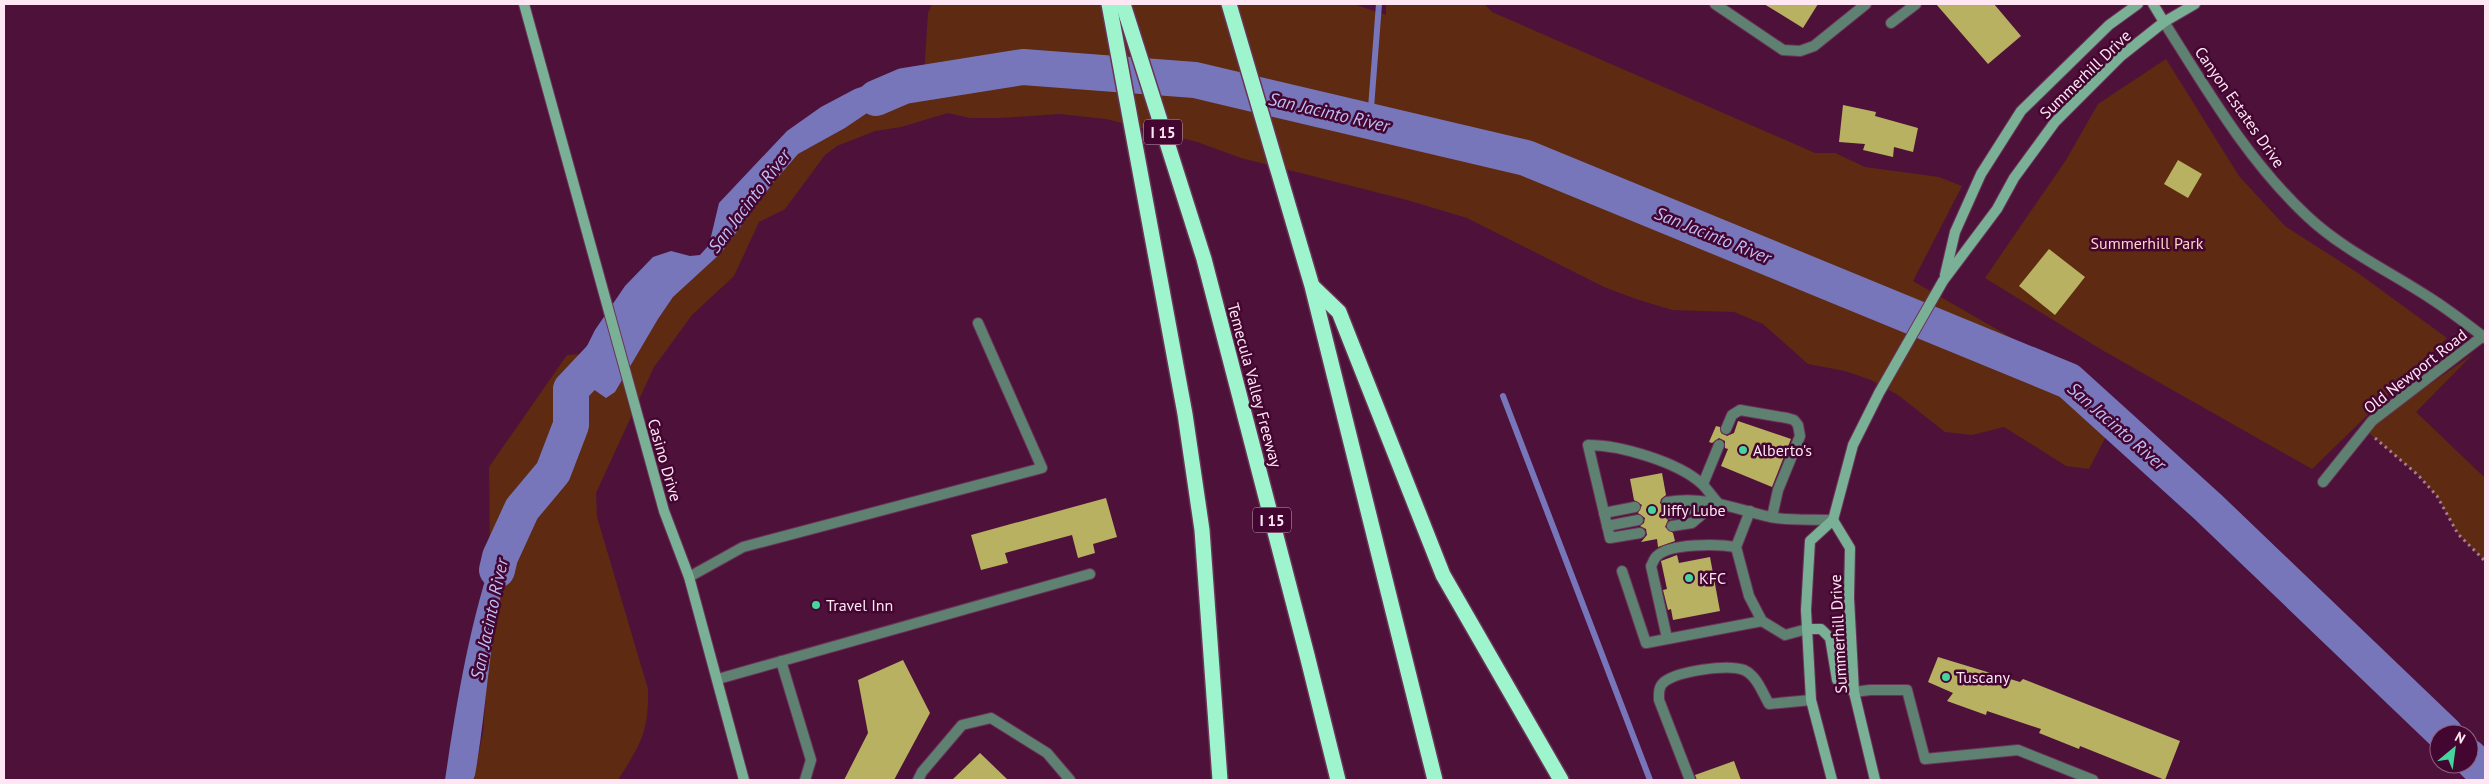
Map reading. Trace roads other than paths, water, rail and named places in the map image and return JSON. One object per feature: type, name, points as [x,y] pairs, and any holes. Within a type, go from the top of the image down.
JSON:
[{"type":"highway","points":[[1109,4],[1185,414],[1202,530],[1220,780]]},
{"type":"highway","name":"Temecula Valley Freeway","points":[[1123,4],[1204,259],[1338,780]]},
{"type":"highway","points":[[1228,4],[1312,286],[1435,780]]},
{"type":"highway","points":[[1312,286],[1339,312],[1443,575],[1561,780]]},
{"type":"main road","name":"Casino Drive","points":[[524,4],[562,147],[664,510],[689,577],[744,780]]},
{"type":"main road","name":"Summerhill Drive","points":[[1943,280],[1955,232],[1981,174],[2021,111],[2109,26],[2138,4]]},
{"type":"main road","name":"Canyon Estates Drive","points":[[2153,4],[2164,22]]},
{"type":"main road","name":"Summerhill Drive","points":[[1832,780],[1811,700],[1806,610],[1810,541],[1833,520],[1854,445],[1879,393],[1943,280],[1997,208],[2014,178],[2055,122],[2121,56],[2164,22],[2195,4]]},
{"type":"main road","name":"Summerhill Drive","points":[[1833,520],[1850,548],[1849,598],[1854,692],[1875,780]]},
{"type":"main road","points":[[1807,629],[1821,628],[1830,638],[1837,680],[1854,692]]},
{"type":"street","points":[[1715,4],[1783,50],[1800,51],[1814,46],[1866,4]]},
{"type":"street","points":[[1891,24],[1916,4]]},
{"type":"street","name":"Canyon Estates Drive","points":[[2164,22],[2216,104],[2255,160],[2308,217],[2362,258],[2431,298],[2484,337]]},
{"type":"street","points":[[689,577],[743,547],[1042,468],[978,323]]},
{"type":"street","name":"Old Newport Road","points":[[2323,482],[2372,421],[2484,337]]},
{"type":"street","points":[[1726,429],[1732,415],[1740,410],[1787,418],[1794,420],[1798,425],[1800,436],[1778,490],[1772,517]]},
{"type":"street","points":[[1640,533],[1610,538],[1588,445],[1609,445],[1635,452],[1684,472],[1702,484],[1717,502]]},
{"type":"street","points":[[1702,484],[1719,445]]},
{"type":"street","points":[[1667,502],[1685,498],[1717,502],[1772,517],[1833,520]]},
{"type":"street","points":[[1670,514],[1717,502]]},
{"type":"street","points":[[1672,526],[1692,523],[1717,502]]},
{"type":"street","points":[[1604,513],[1635,507]]},
{"type":"street","points":[[1750,511],[1736,547],[1749,596],[1762,620],[1785,635],[1807,629]]},
{"type":"street","points":[[1607,526],[1638,520]]},
{"type":"street","points":[[1667,638],[1651,566],[1656,556],[1665,551],[1714,544],[1736,547]]},
{"type":"street","points":[[1622,571],[1646,643],[1762,620]]},
{"type":"street","points":[[718,679],[1090,574]]},
{"type":"street","points":[[781,661],[811,760],[805,780]]},
{"type":"street","points":[[1690,780],[1659,700],[1659,690],[1664,682],[1706,669],[1733,668],[1744,670],[1754,677],[1769,704],[1811,700]]},
{"type":"street","points":[[1854,692],[1907,690],[1925,759],[2018,750],[2075,776],[2093,780]]},
{"type":"street","points":[[918,780],[962,726],[991,718],[1047,752],[1070,780]]},
{"type":"water","points":[[896,75],[923,76],[923,92],[906,94],[876,107],[845,128],[798,154],[773,183],[721,253],[673,297],[615,392],[606,398],[593,389],[587,376],[583,354],[595,330],[625,286],[653,257],[671,251],[690,256],[700,255],[709,245],[719,203],[787,131],[821,107],[855,89]]},
{"type":"water","points":[[504,525],[518,525],[523,528],[510,559],[497,613],[475,775],[473,780],[445,780],[467,651],[483,587]]},
{"type":"waterway","points":[[1370,121],[1379,4]]},
{"type":"waterway","name":"San Jacinto River","points":[[876,98],[904,86],[1023,67],[1195,80],[1526,158],[2069,381],[2208,507],[2435,724]]},
{"type":"waterway","name":"San Jacinto River","points":[[497,570],[500,557],[522,509],[553,472],[571,425],[571,389],[621,336]]},
{"type":"waterway","points":[[1503,396],[1650,780]]},
{"type":"waterway","name":"San Jacinto River","points":[[2479,767],[2485,773]]},
{"type":"place","name":"Alberto's","points":[[1743,450]]},
{"type":"place","name":"Jiffy Lube","points":[[1652,510]]},
{"type":"place","name":"KFC","points":[[1689,578]]},
{"type":"place","name":"Travel Inn","points":[[816,605]]},
{"type":"place","name":"Tuscany","points":[[1946,677]]},
{"type":"park label","name":"Summerhill Park","points":[[2147,243]]}]
